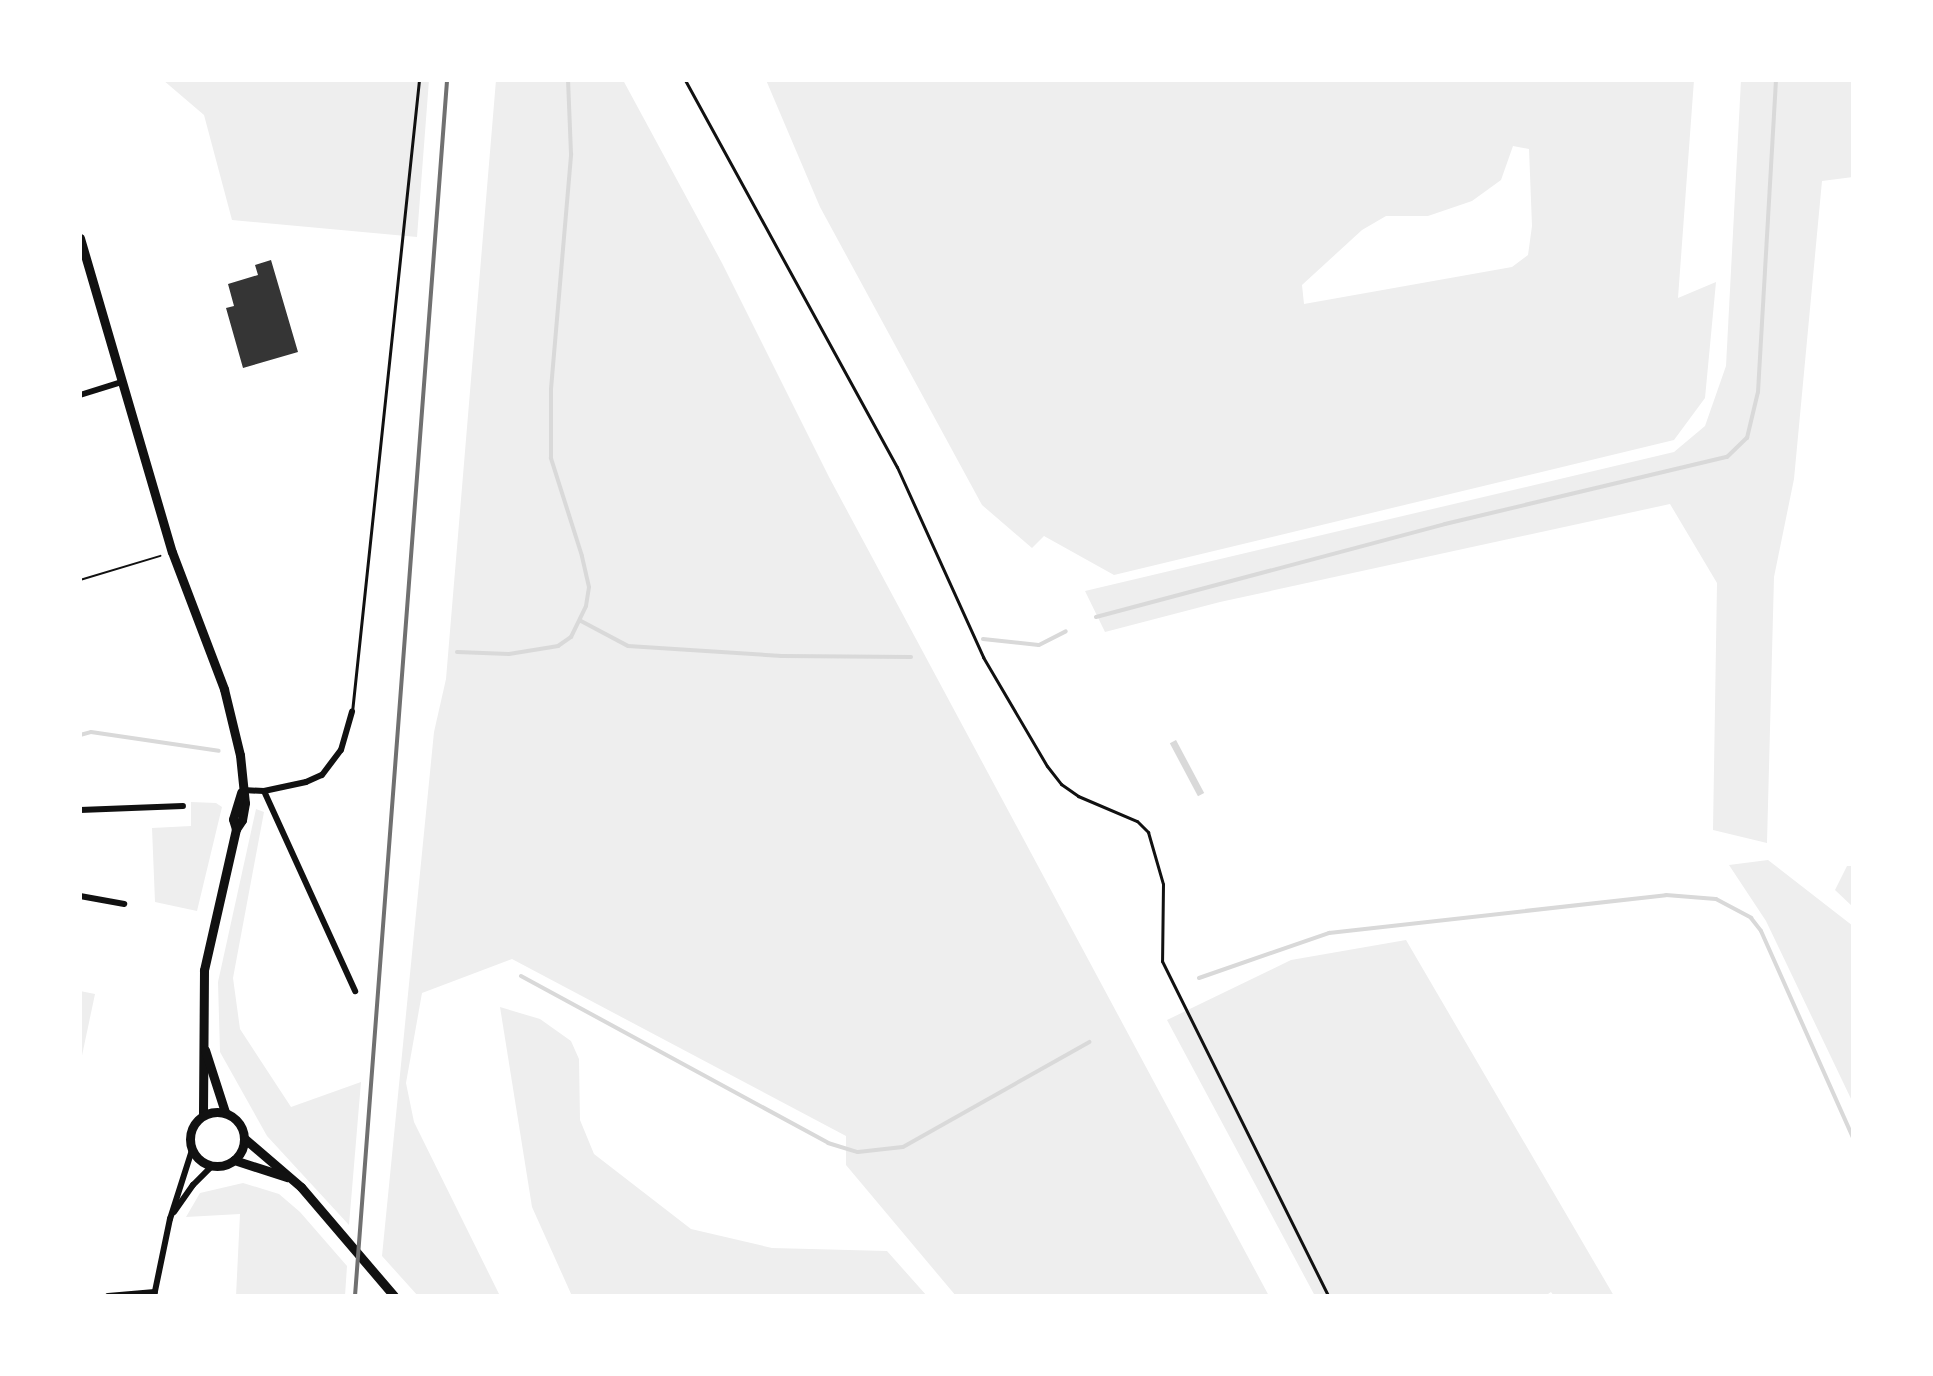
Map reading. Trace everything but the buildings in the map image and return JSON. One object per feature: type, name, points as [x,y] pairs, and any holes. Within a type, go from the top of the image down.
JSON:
[{"type":"main road","points":[[80,238],[172,552],[224,689],[240,755],[241,791],[233,819],[236,829],[204,970],[203,1115],[190,1133],[192,1150],[200,1160],[212,1166],[234,1160],[290,1178]]},
{"type":"main road","points":[[202,1039],[225,1112],[239,1122],[245,1139],[290,1178],[392,1293]]},
{"type":"main road","points":[[203,1115],[225,1112]]},
{"type":"main road","points":[[234,1160],[245,1139]]},
{"type":"street","points":[[80,395],[122,382]]},
{"type":"street","points":[[241,791],[264,791],[306,782],[322,775],[341,750],[352,712]]},
{"type":"street","points":[[264,791],[355,991]]},
{"type":"street","points":[[80,810],[183,806]]},
{"type":"street","points":[[80,896],[124,904]]},
{"type":"street","points":[[108,1296],[155,1294],[170,1219],[192,1150]]},
{"type":"street","points":[[170,1219],[193,1185],[212,1166]]},
{"type":"lane","points":[[352,712],[419,80]]},
{"type":"lane","points":[[685,80],[897,467],[983,657],[1047,766],[1061,784],[1078,796],[1137,821],[1148,832],[1163,884],[1162,961],[1328,1296]]},
{"type":"path","points":[[80,580],[172,552]]},
{"type":"shaded area","points":[[163,80],[429,80],[417,237],[232,220],[204,115]]},
{"type":"shaded area","points":[[496,80],[623,80],[722,263],[829,477],[1269,1296],[956,1296],[846,1165],[846,1136],[512,959],[422,993],[406,1083],[414,1122],[500,1296],[418,1296],[382,1256],[434,732],[446,679]]},
{"type":"shaded area","points":[[766,80],[1694,80],[1678,298],[1716,282],[1705,398],[1674,440],[1114,575],[1044,536],[1032,548],[982,505],[820,207]],"holes":[[[1513,146],[1529,149],[1532,226],[1528,255],[1512,267],[1304,304],[1302,285],[1362,230],[1386,216],[1428,216],[1472,201],[1501,180]]]},
{"type":"shaded area","points":[[1741,80],[1853,80],[1853,177],[1822,181],[1794,479],[1774,577],[1767,843],[1713,830],[1717,583],[1670,504],[1220,602],[1105,632],[1085,591],[1674,452],[1705,426],[1726,366]]},
{"type":"shaded area","points":[[1176,740],[1204,793],[1198,796],[1170,743]]},
{"type":"shaded area","points":[[191,802],[216,803],[222,807],[197,911],[155,902],[152,828],[191,826]]},
{"type":"shaded area","points":[[256,809],[264,812],[233,978],[240,1029],[291,1107],[361,1082],[349,1225],[267,1136],[220,1052],[218,982]]},
{"type":"shaded area","points":[[1768,860],[1853,926],[1853,1103],[1766,921],[1729,865]]},
{"type":"shaded area","points":[[1847,866],[1853,866],[1853,907],[1835,890]]},
{"type":"shaded area","points":[[1406,940],[1614,1296],[1554,1296],[1551,1292],[1545,1296],[1315,1296],[1167,1020],[1291,960]]},
{"type":"shaded area","points":[[80,991],[95,994],[80,1065]]},
{"type":"shaded area","points":[[500,1007],[540,1019],[571,1041],[579,1059],[580,1120],[594,1154],[691,1229],[772,1248],[887,1251],[927,1296],[572,1296],[532,1207]]},
{"type":"shaded area","points":[[243,1183],[279,1194],[300,1212],[347,1266],[345,1296],[236,1296],[240,1214],[186,1217],[200,1193]]},
{"type":"waterway","points":[[457,652],[509,654],[558,646],[571,637],[586,606],[589,587],[582,556],[551,458],[551,389],[571,154],[568,80]]},
{"type":"waterway","points":[[1096,617],[1445,524],[1727,457],[1747,438],[1758,392],[1776,80]]},
{"type":"waterway","points":[[581,621],[628,646],[782,656],[911,657]]},
{"type":"waterway","points":[[983,639],[1039,645],[1066,631]]},
{"type":"waterway","points":[[80,735],[91,732],[219,751]]},
{"type":"waterway","points":[[1199,978],[1329,933],[1666,895],[1716,899],[1751,918],[1761,931],[1853,1138]]},
{"type":"waterway","points":[[521,976],[828,1143],[858,1152],[903,1147],[1089,1042]]},
{"type":"railway","points":[[355,1296],[447,80]]}]
